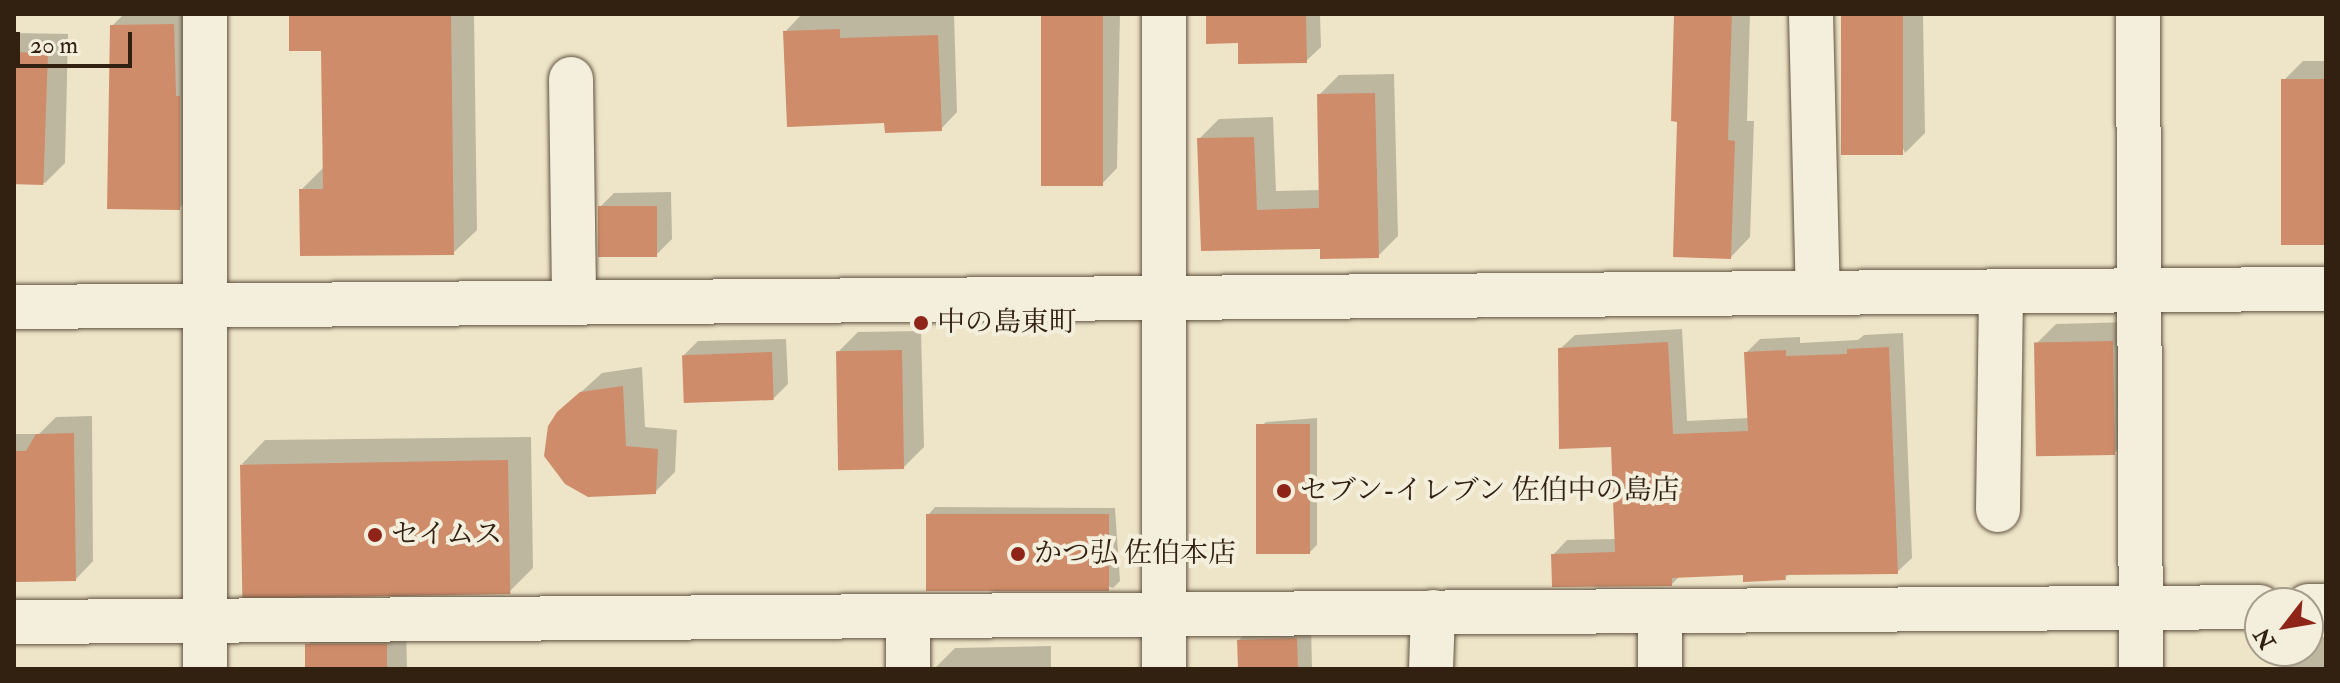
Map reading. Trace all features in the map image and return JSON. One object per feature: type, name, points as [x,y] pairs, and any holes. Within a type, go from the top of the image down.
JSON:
[{"type":"street","points":[[205,14],[205,669]]},
{"type":"street","points":[[1164,14],[1164,669]]},
{"type":"street","points":[[1811,14],[1818,293]]},
{"type":"street","points":[[2138,14],[2141,669]]},
{"type":"street","points":[[571,79],[574,303]]},
{"type":"street","points":[[14,307],[2326,289]]},
{"type":"street","points":[[1998,510],[2001,291]]},
{"type":"street","points":[[14,622],[2244,607]]},
{"type":"street","points":[[1660,611],[1660,669]]},
{"type":"street","points":[[1431,669],[1433,612]]},
{"type":"street","points":[[908,616],[908,669]]},
{"type":"building","points":[[289,14],[451,14],[454,255],[300,256],[299,189],[323,189],[321,51],[289,51]]},
{"type":"building","points":[[1041,14],[1103,14],[1103,186],[1041,186]]},
{"type":"building","points":[[1206,14],[1306,14],[1307,63],[1238,64],[1238,43],[1206,44]]},
{"type":"building","points":[[1674,14],[1732,14],[1728,140],[1735,141],[1731,259],[1673,257],[1677,122],[1671,121]]},
{"type":"building","points":[[1841,14],[1903,14],[1903,155],[1841,155]]},
{"type":"building","points":[[174,24],[176,96],[180,96],[180,210],[107,209],[110,25]]},
{"type":"building","points":[[840,29],[840,38],[938,35],[942,131],[885,133],[884,123],[787,127],[783,31]]},
{"type":"building","points":[[14,52],[48,53],[43,185],[14,184]]},
{"type":"building","points":[[2281,79],[2326,79],[2326,245],[2281,245]]},
{"type":"building","points":[[1375,93],[1379,258],[1320,259],[1320,249],[1201,251],[1197,138],[1254,137],[1257,210],[1319,208],[1317,94]]},
{"type":"building","points":[[598,206],[657,206],[657,257],[598,257]]},
{"type":"building","points":[[2113,341],[2115,455],[2036,456],[2034,342]]},
{"type":"building","points":[[1668,342],[1673,434],[1748,431],[1744,352],[1786,350],[1786,356],[1847,354],[1847,349],[1889,347],[1898,574],[1785,575],[1786,580],[1743,582],[1743,575],[1672,578],[1672,586],[1552,587],[1551,554],[1615,552],[1611,447],[1559,449],[1558,348]]},
{"type":"building","points":[[902,350],[904,469],[838,470],[836,351]]},
{"type":"building","points":[[772,352],[774,400],[684,403],[682,355]]},
{"type":"building","points":[[623,386],[626,446],[658,449],[656,494],[588,497],[565,484],[544,456],[548,426],[557,412],[580,392]]},
{"type":"building","name":"セブン-イレブン 佐伯中の島店","points":[[1256,424],[1310,424],[1310,554],[1256,554]]},
{"type":"building","points":[[74,433],[76,581],[14,582],[14,451],[26,451],[36,434]]},
{"type":"building","name":"セイムス","points":[[508,460],[510,594],[242,599],[240,465]]},
{"type":"building","name":"かつ弘 佐伯本店","points":[[926,514],[1109,514],[1109,591],[926,591]]},
{"type":"building","points":[[1297,638],[1298,669],[1238,669],[1237,640]]},
{"type":"building","points":[[305,644],[387,644],[387,669],[305,669]]},
{"type":"place","name":"中の島東町","points":[[921,323]]},
{"type":"place","name":"セブン-イレブン 佐伯中の島店","points":[[1284,491]]},
{"type":"place","name":"セイムス","points":[[375,535]]},
{"type":"place","name":"かつ弘 佐伯本店","points":[[1018,554]]}]
